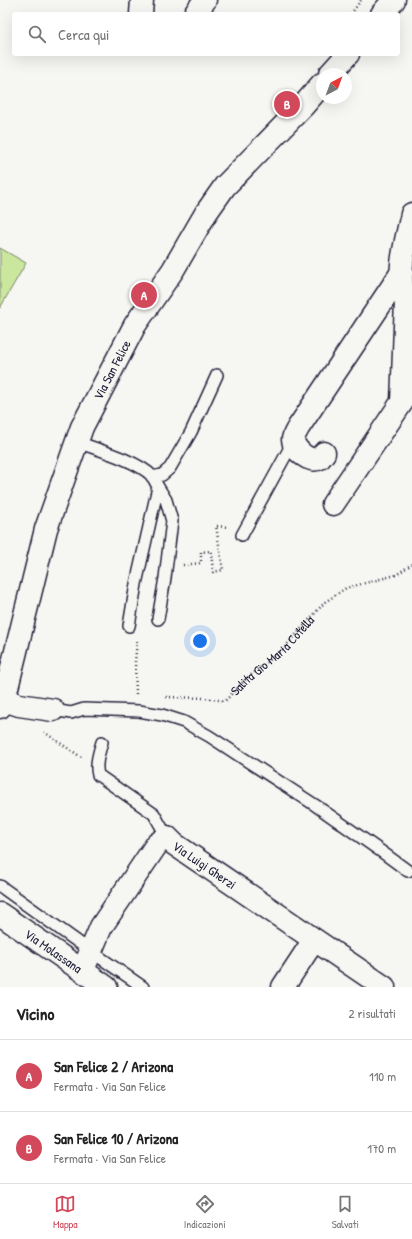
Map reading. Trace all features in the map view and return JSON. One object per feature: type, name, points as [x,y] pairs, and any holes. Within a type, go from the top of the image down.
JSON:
[{"type":"street","points":[[141,12],[142,0]]},
{"type":"street","points":[[196,12],[205,0]]},
{"type":"street","points":[[384,12],[394,0]]},
{"type":"street","points":[[335,68],[346,56]]},
{"type":"street","name":"Via San Felice","points":[[2,703],[46,529],[82,427],[135,325],[173,270],[206,213],[225,186],[316,91]]},
{"type":"street","points":[[333,504],[402,402],[409,307],[402,289],[402,272],[403,255],[412,214]]},
{"type":"street","points":[[324,453],[320,458],[310,459],[296,448],[293,442],[294,436],[402,272]]},
{"type":"street","points":[[2,703],[19,704],[53,710]]},
{"type":"street","name":"Via Luigi Gherzi","points":[[87,961],[102,927],[117,903],[157,844],[167,837],[174,844],[384,987]]},
{"type":"street","name":"Via Molassana","points":[[0,914],[87,961],[106,987]]},
{"type":"street","points":[[292,984],[314,940]]},
{"type":"lane","points":[[152,477],[162,475],[170,468],[191,432],[217,376]]},
{"type":"lane","points":[[77,442],[124,459],[144,470],[152,477],[166,500],[172,521],[158,619]]},
{"type":"lane","points":[[244,531],[293,442]]},
{"type":"lane","points":[[129,626],[136,584],[158,487]]},
{"type":"lane","points":[[53,710],[72,713],[84,708],[138,711],[162,715],[184,722],[209,736],[315,805],[408,871]]},
{"type":"lane","points":[[102,742],[97,759],[96,768],[98,775],[154,814],[167,837]]},
{"type":"lane","points":[[0,886],[87,961],[143,987]]},
{"type":"path","points":[[352,12],[361,0]]},
{"type":"path","points":[[181,558],[181,566],[201,563],[201,552],[211,551],[213,572],[223,570],[216,526],[244,531]]},
{"type":"path","name":"Salita Gio Maria Cotella","points":[[160,697],[225,700],[245,680],[283,649],[325,602],[346,588],[396,574],[412,564]]},
{"type":"path","points":[[130,694],[136,694],[135,662],[138,636]]},
{"type":"path","points":[[41,730],[96,768]]},
{"type":"green space","points":[[0,248],[26,263],[0,308]]},
{"type":"place","name":"San Felice 10 / Arizona","points":[[287,104]]},
{"type":"place","name":"San Felice 2 / Arizona","points":[[144,295]]}]
